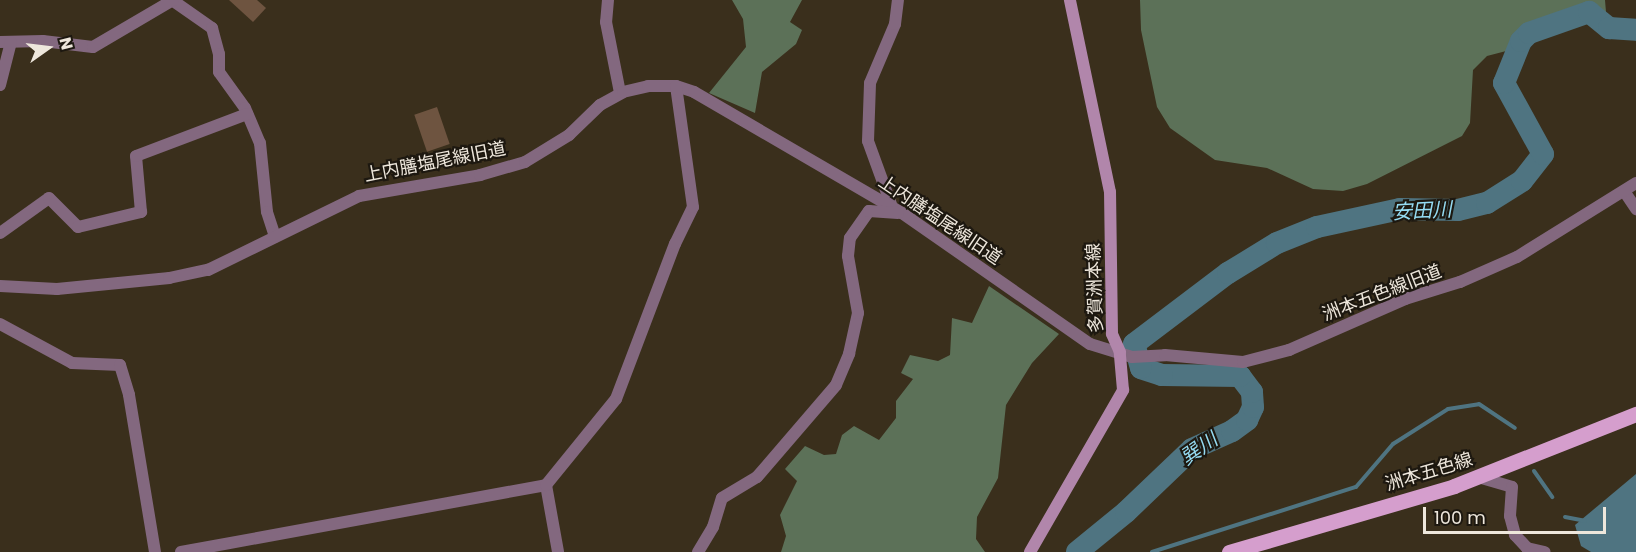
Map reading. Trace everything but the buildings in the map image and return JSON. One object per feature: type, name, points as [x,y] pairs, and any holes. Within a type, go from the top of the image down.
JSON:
[{"type":"main road","name":"多賀洲本線","points":[[1030,552],[1123,390],[1126,355],[1112,334],[1110,192],[1070,0]]},
{"type":"main road","name":"洲本五色線","points":[[1229,552],[1478,477],[1636,414]]},
{"type":"street","points":[[0,85],[6,42],[93,47],[173,0],[212,28],[219,54],[219,72],[247,114],[260,143],[267,212],[274,237]]},
{"type":"street","points":[[608,0],[606,22],[620,93]]},
{"type":"street","points":[[698,552],[713,527],[722,498],[757,477],[836,385],[849,354],[858,313],[848,256],[850,238],[869,212],[897,210],[868,141],[868,130],[870,83],[895,24],[898,0]]},
{"type":"street","name":"上内膳塩尾線旧道","points":[[0,286],[57,289],[170,278],[208,270],[359,196],[480,175],[525,162],[562,141],[600,105],[620,93],[648,86],[676,86],[694,92],[897,210],[1090,344],[1126,355]]},
{"type":"street","points":[[181,552],[546,485],[616,399],[675,243],[693,207],[676,86]]},
{"type":"street","points":[[0,233],[49,198],[78,227],[141,212],[136,156],[247,114]]},
{"type":"street","name":"洲本五色線旧道","points":[[1126,355],[1243,362],[1289,350],[1405,299],[1460,282],[1517,257],[1636,183]]},
{"type":"street","points":[[1624,191],[1636,209]]},
{"type":"street","points":[[0,324],[72,363],[120,365],[131,406],[155,552]]},
{"type":"street","points":[[1636,401],[1636,414]]},
{"type":"street","points":[[1478,477],[1512,487],[1510,516],[1515,535],[1527,548],[1545,552]]},
{"type":"street","points":[[546,485],[558,552]]},
{"type":"green space","points":[[732,0],[802,0],[790,22],[802,30],[796,44],[762,72],[755,113],[709,93],[746,47],[743,19]]},
{"type":"green space","points":[[1140,0],[1605,0],[1606,12],[1603,15],[1589,8],[1541,24],[1518,37],[1510,50],[1487,56],[1473,70],[1470,123],[1462,136],[1367,184],[1343,191],[1313,189],[1267,168],[1215,160],[1170,128],[1157,107],[1141,30]]},
{"type":"green space","points":[[989,286],[1059,334],[1032,363],[1006,405],[998,478],[977,517],[976,539],[985,552],[781,552],[786,536],[780,515],[797,481],[785,469],[805,446],[824,455],[836,454],[842,435],[854,426],[879,440],[896,418],[896,401],[913,379],[901,373],[910,355],[938,361],[950,355],[952,318],[972,323]]},
{"type":"water","points":[[1636,474],[1636,552],[1591,552],[1581,546],[1575,525]]},
{"type":"waterway","name":"安田川","points":[[1077,552],[1126,512],[1192,449],[1232,431],[1247,420],[1253,407],[1252,392],[1240,376],[1162,375],[1141,368],[1134,344],[1228,273],[1277,243],[1317,227],[1400,209],[1458,210],[1487,203],[1522,181],[1543,154],[1504,83],[1521,41],[1529,33],[1589,12],[1609,28],[1636,30]]},
{"type":"waterway","points":[[1152,552],[1356,487],[1393,444],[1448,409],[1479,404],[1515,428]]},
{"type":"waterway","points":[[1534,471],[1552,497]]},
{"type":"waterway","points":[[1565,517],[1585,521]]},
{"type":"water label","name":"巽川","points":[[1199,449]]}]
